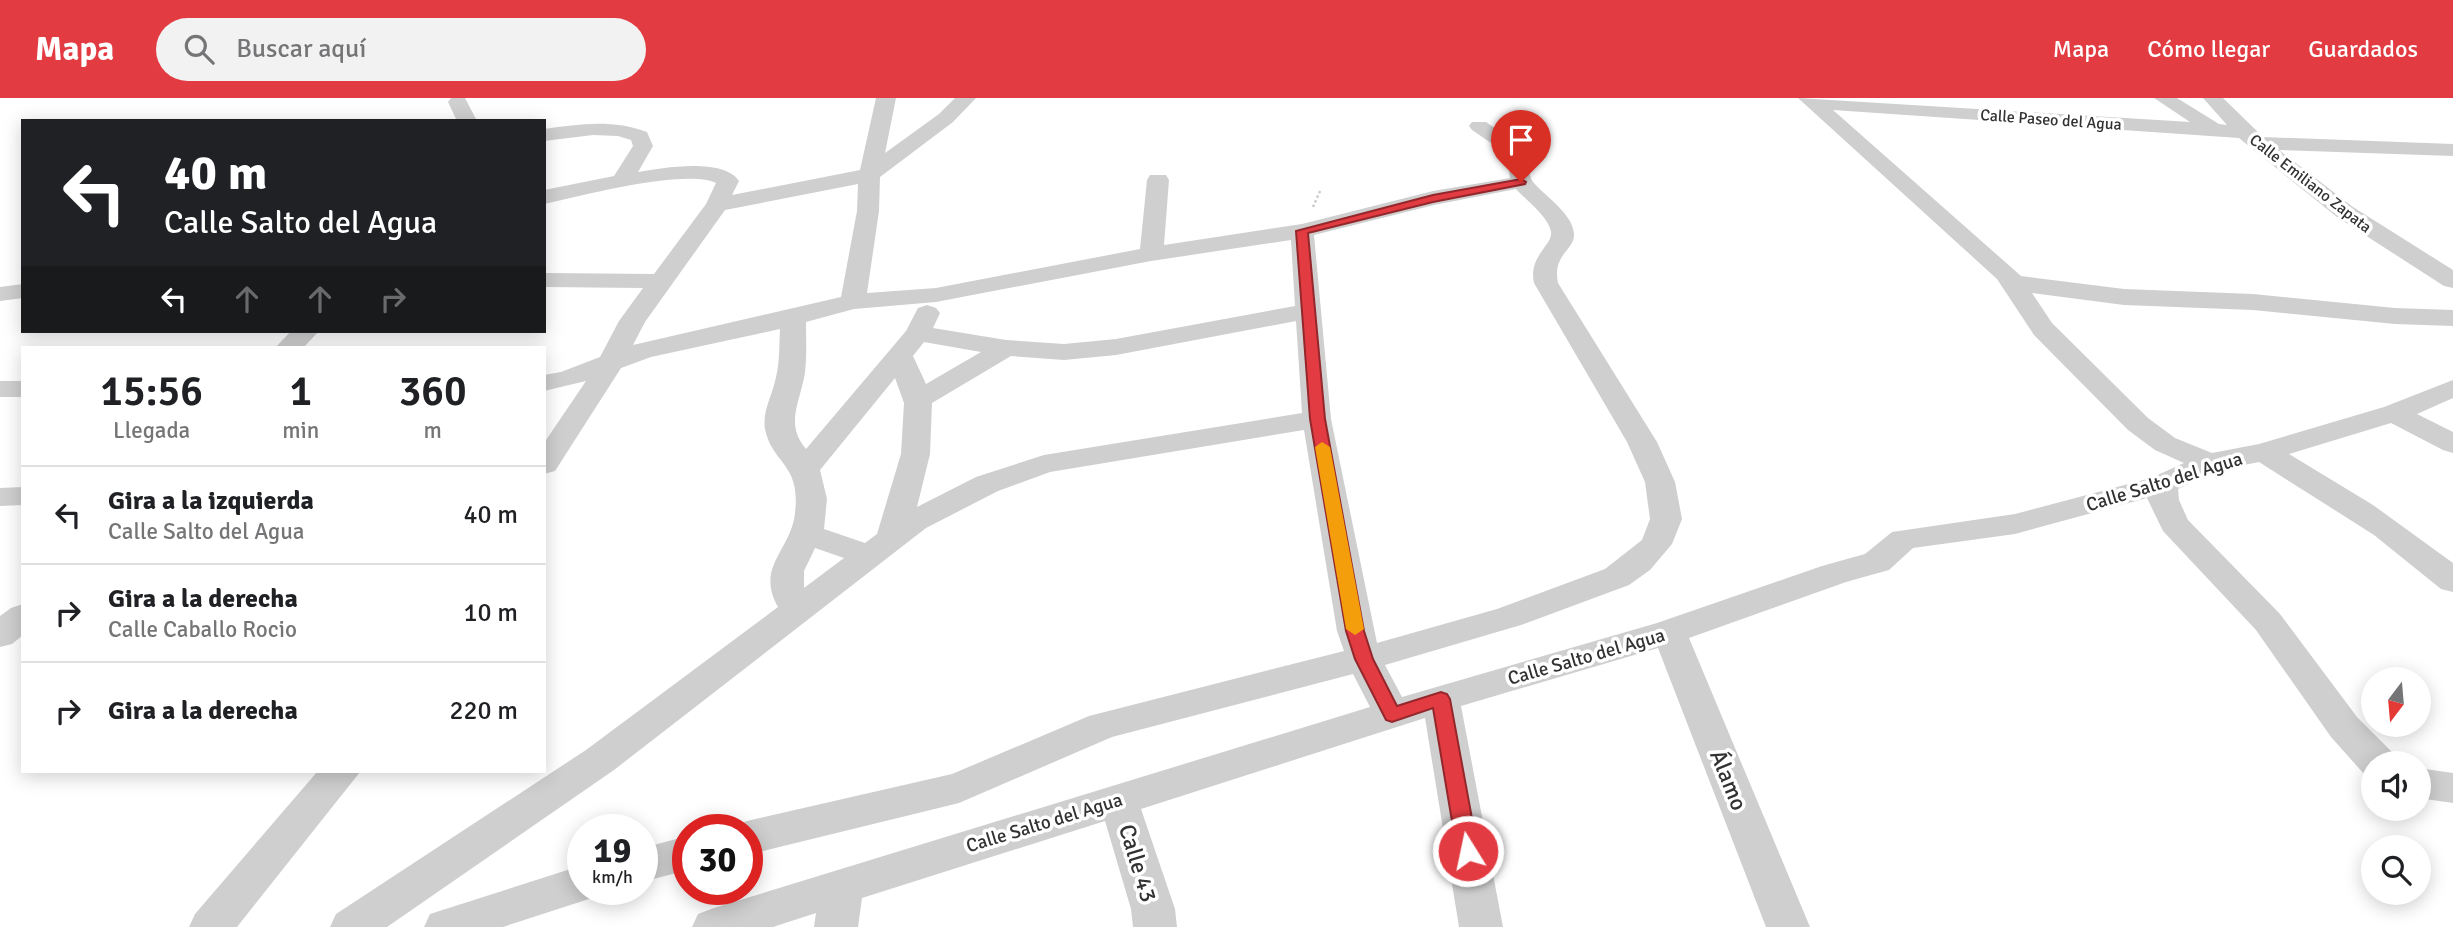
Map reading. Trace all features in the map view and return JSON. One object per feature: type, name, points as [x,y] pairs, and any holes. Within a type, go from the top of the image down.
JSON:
[{"type":"street","points":[[853,302],[868,211],[869,175],[886,98]]},
{"type":"street","points":[[717,205],[869,175],[946,118],[966,98]]},
{"type":"street","points":[[2164,98],[2217,130]]},
{"type":"street","name":"Calle Emiliano Zapata","points":[[2213,98],[2252,137],[2364,226],[2453,281]]},
{"type":"street","points":[[1812,101],[2015,283],[2032,317],[2138,424],[2165,444],[2209,464]]},
{"type":"street","name":"Calle Paseo del Agua","points":[[1812,101],[2217,130],[2252,137],[2453,150]]},
{"type":"street","points":[[457,102],[466,119]]},
{"type":"street","points":[[763,834],[959,788],[1102,726],[1364,659],[1508,617],[1617,577],[1639,562],[1656,544],[1666,519],[1660,482],[1642,442],[1546,283],[1543,268],[1546,259],[1562,239],[1563,232],[1555,217],[1521,182],[1517,152],[1479,125]]},
{"type":"street","points":[[546,135],[606,130],[633,132],[640,136],[642,146],[623,179]]},
{"type":"street","points":[[546,197],[623,179],[702,174],[724,176],[728,181],[717,205],[632,321],[610,363],[546,462]]},
{"type":"street","points":[[1151,254],[1158,180]]},
{"type":"street","points":[[546,383],[586,375],[644,351],[853,302],[936,295],[1151,254],[1302,231],[1420,201],[1521,182]]},
{"type":"street","points":[[1302,231],[1317,419],[1355,631],[1364,659],[1392,715]]},
{"type":"street","points":[[546,280],[660,281]]},
{"type":"street","points":[[2015,283],[2124,297],[2242,302],[2395,316],[2453,318]]},
{"type":"street","points":[[0,293],[21,291]]},
{"type":"street","points":[[805,469],[918,333],[936,295]]},
{"type":"street","points":[[918,333],[1037,352],[1091,350],[1310,311]]},
{"type":"street","points":[[793,318],[790,377],[779,414],[779,424],[787,446],[805,469],[812,510],[807,534],[785,575],[788,597],[797,610]]},
{"type":"street","points":[[290,346],[304,333]]},
{"type":"street","points":[[918,400],[1006,348]]},
{"type":"street","points":[[881,547],[912,468],[919,429],[918,400],[900,356]]},
{"type":"street","name":"Calle Salto del Agua","points":[[714,927],[839,906],[1118,799],[1669,632],[1834,574],[1877,562],[1903,539],[2015,524],[2162,485],[2209,464],[2264,452],[2394,413],[2453,388]]},
{"type":"street","points":[[0,389],[21,389]]},
{"type":"street","points":[[2394,413],[2453,444]]},
{"type":"street","points":[[352,927],[600,760],[881,547],[948,502],[1015,472],[1044,464],[1317,419]]},
{"type":"street","points":[[2264,452],[2363,511],[2422,554],[2453,581]]},
{"type":"street","points":[[2162,485],[2162,500],[2174,524],[2268,622],[2344,727],[2367,751]]},
{"type":"street","points":[[0,497],[21,496]]},
{"type":"street","points":[[807,534],[881,547]]},
{"type":"street","points":[[0,635],[21,618]]},
{"type":"street","name":"Álamo","points":[[1669,632],[1788,927]]},
{"type":"street","points":[[0,635],[21,634]]},
{"type":"street","points":[[1441,699],[1481,927]]},
{"type":"street","points":[[211,927],[339,773]]},
{"type":"street","points":[[2431,785],[2453,788]]},
{"type":"street","name":"Calle 43","points":[[1118,799],[1153,909],[1155,927]]},
{"type":"street","points":[[446,927],[567,888]]},
{"type":"slow traffic","points":[[1322,447],[1355,629]]},
{"type":"route","points":[[1468,851],[1441,699],[1392,715],[1364,659],[1355,631],[1317,419],[1302,231],[1433,198],[1521,182]]}]
